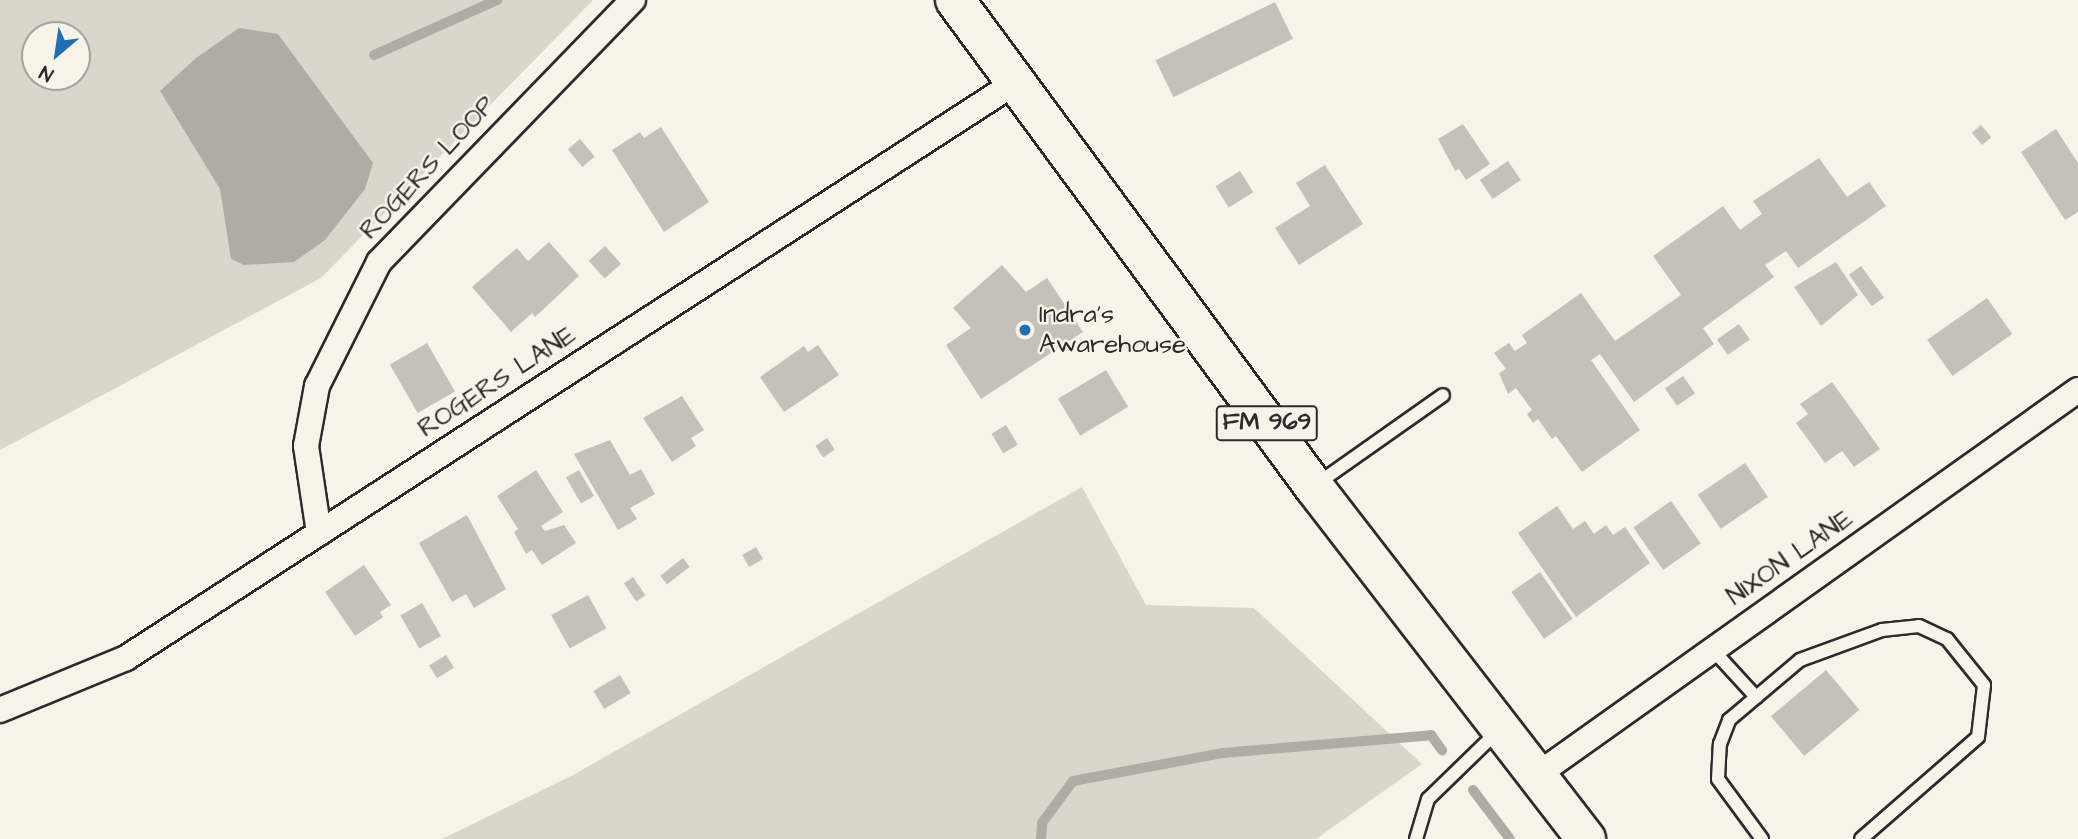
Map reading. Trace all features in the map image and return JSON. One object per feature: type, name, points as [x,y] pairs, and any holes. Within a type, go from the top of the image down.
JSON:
[{"type":"main road","name":"FM 969","points":[[955,0],[1314,487],[1586,839]]},
{"type":"street","name":"ROGERS LOOP","points":[[319,533],[306,446],[317,386],[379,262],[633,0]]},
{"type":"street","name":"ROGERS LANE","points":[[0,710],[126,658],[1016,82]]},
{"type":"street","name":"NIXON LANE","points":[[1537,775],[2078,390]]},
{"type":"lane","points":[[1314,487],[1443,395]]},
{"type":"lane","points":[[1762,839],[1718,779],[1720,744],[1729,720],[1800,660],[1882,630],[1919,626],[1947,639],[1984,685],[1978,737],[1861,839]]},
{"type":"lane","points":[[1713,650],[1756,697]]},
{"type":"lane","points":[[1416,839],[1428,799],[1500,729]]},
{"type":"shaded area","points":[[0,0],[593,0],[321,278],[0,450]]},
{"type":"shaded area","points":[[239,28],[278,34],[373,163],[365,189],[325,240],[294,262],[244,265],[231,259],[220,189],[160,91],[196,58]]},
{"type":"shaded area","points":[[1082,487],[1146,605],[1254,608],[1422,764],[1316,839],[442,839],[573,775]]},
{"type":"building","points":[[1275,2],[1293,39],[1173,97],[1155,60]]},
{"type":"building","points":[[1463,124],[1490,164],[1466,180],[1459,169],[1455,171],[1438,139]]},
{"type":"building","points":[[1981,125],[1991,137],[1982,145],[1972,133]]},
{"type":"building","points":[[661,127],[709,202],[664,232],[612,150],[640,132],[644,138]]},
{"type":"building","points":[[2056,129],[2078,163],[2078,212],[2065,220],[2021,152]]},
{"type":"building","points":[[580,139],[595,157],[583,167],[568,149]]},
{"type":"building","points":[[1819,158],[1847,197],[1869,182],[1886,206],[1798,268],[1786,251],[1765,265],[1774,277],[1703,328],[1714,344],[1634,402],[1600,354],[1591,360],[1640,430],[1582,472],[1556,436],[1552,439],[1538,419],[1533,423],[1527,414],[1532,410],[1516,388],[1508,394],[1499,373],[1506,369],[1494,353],[1509,343],[1515,351],[1527,343],[1522,335],[1581,293],[1615,341],[1681,295],[1653,256],[1723,206],[1740,230],[1762,214],[1753,201]]},
{"type":"building","points":[[1508,161],[1521,180],[1493,199],[1480,180]]},
{"type":"building","points":[[1325,165],[1363,224],[1299,265],[1275,228],[1310,206],[1296,183]]},
{"type":"building","points":[[1240,171],[1253,192],[1229,208],[1215,186]]},
{"type":"building","points":[[549,242],[579,276],[535,317],[532,313],[511,332],[472,287],[517,248],[528,261]]},
{"type":"building","points":[[605,246],[621,264],[605,279],[589,261]]},
{"type":"building","points":[[1836,262],[1858,295],[1821,326],[1794,287]]},
{"type":"building","name":"Indra's Awarehouse","points":[[1002,265],[1026,292],[1047,278],[1083,332],[981,399],[946,345],[971,328],[953,308]]},
{"type":"building","points":[[1861,266],[1884,298],[1872,306],[1849,275]]},
{"type":"building","points":[[1987,298],[2012,334],[1952,376],[1927,340]]},
{"type":"building","points":[[1739,324],[1750,340],[1728,355],[1717,339]]},
{"type":"building","points":[[427,343],[455,391],[418,413],[390,364]]},
{"type":"building","points":[[818,345],[839,375],[784,412],[760,377],[804,346],[808,352]]},
{"type":"building","points":[[1106,370],[1128,407],[1080,436],[1058,399]]},
{"type":"building","points":[[1683,376],[1695,393],[1677,406],[1665,389]]},
{"type":"building","points":[[1832,382],[1880,449],[1854,467],[1842,451],[1825,463],[1796,423],[1808,414],[1800,404]]},
{"type":"building","points":[[682,396],[704,430],[691,438],[696,446],[672,462],[643,418]]},
{"type":"building","points":[[1006,425],[1018,445],[1003,453],[991,434]]},
{"type":"building","points":[[827,438],[835,450],[823,457],[815,446]]},
{"type":"building","points":[[610,440],[630,475],[641,469],[655,494],[630,508],[637,519],[618,530],[574,454]]},
{"type":"building","points":[[1745,463],[1768,497],[1721,529],[1698,495]]},
{"type":"building","points":[[536,470],[563,512],[541,526],[545,531],[564,525],[576,543],[542,565],[532,550],[526,554],[514,532],[518,529],[497,496]]},
{"type":"building","points":[[579,470],[594,496],[581,503],[566,478]]},
{"type":"building","points":[[1671,501],[1701,544],[1663,570],[1633,527]]},
{"type":"building","points":[[1557,506],[1573,529],[1585,521],[1594,534],[1606,525],[1613,535],[1625,527],[1650,563],[1576,617],[1518,533]]},
{"type":"building","points":[[467,515],[506,589],[474,608],[466,594],[452,602],[419,543]]},
{"type":"building","points":[[756,547],[763,559],[749,567],[742,555]]},
{"type":"building","points":[[683,558],[690,567],[667,585],[660,576]]},
{"type":"building","points":[[364,565],[391,605],[380,612],[383,617],[355,636],[325,592]]},
{"type":"building","points":[[1540,572],[1573,619],[1544,639],[1511,592]]},
{"type":"building","points":[[633,577],[645,595],[636,601],[624,583]]},
{"type":"building","points":[[588,595],[606,628],[570,649],[551,615]]},
{"type":"building","points":[[422,603],[441,636],[419,648],[400,616]]},
{"type":"building","points":[[446,655],[454,668],[437,678],[429,666]]},
{"type":"building","points":[[1826,670],[1859,710],[1804,756],[1771,716]]},
{"type":"building","points":[[620,675],[631,693],[604,709],[593,691]]},
{"type":"waterway","points":[[374,55],[497,0]]},
{"type":"waterway","points":[[1041,839],[1042,823],[1073,781],[1223,753],[1431,735],[1442,750]]},
{"type":"waterway","points":[[1473,790],[1510,839]]},
{"type":"place","name":"Indra's Awarehouse","points":[[1025,330]]}]
